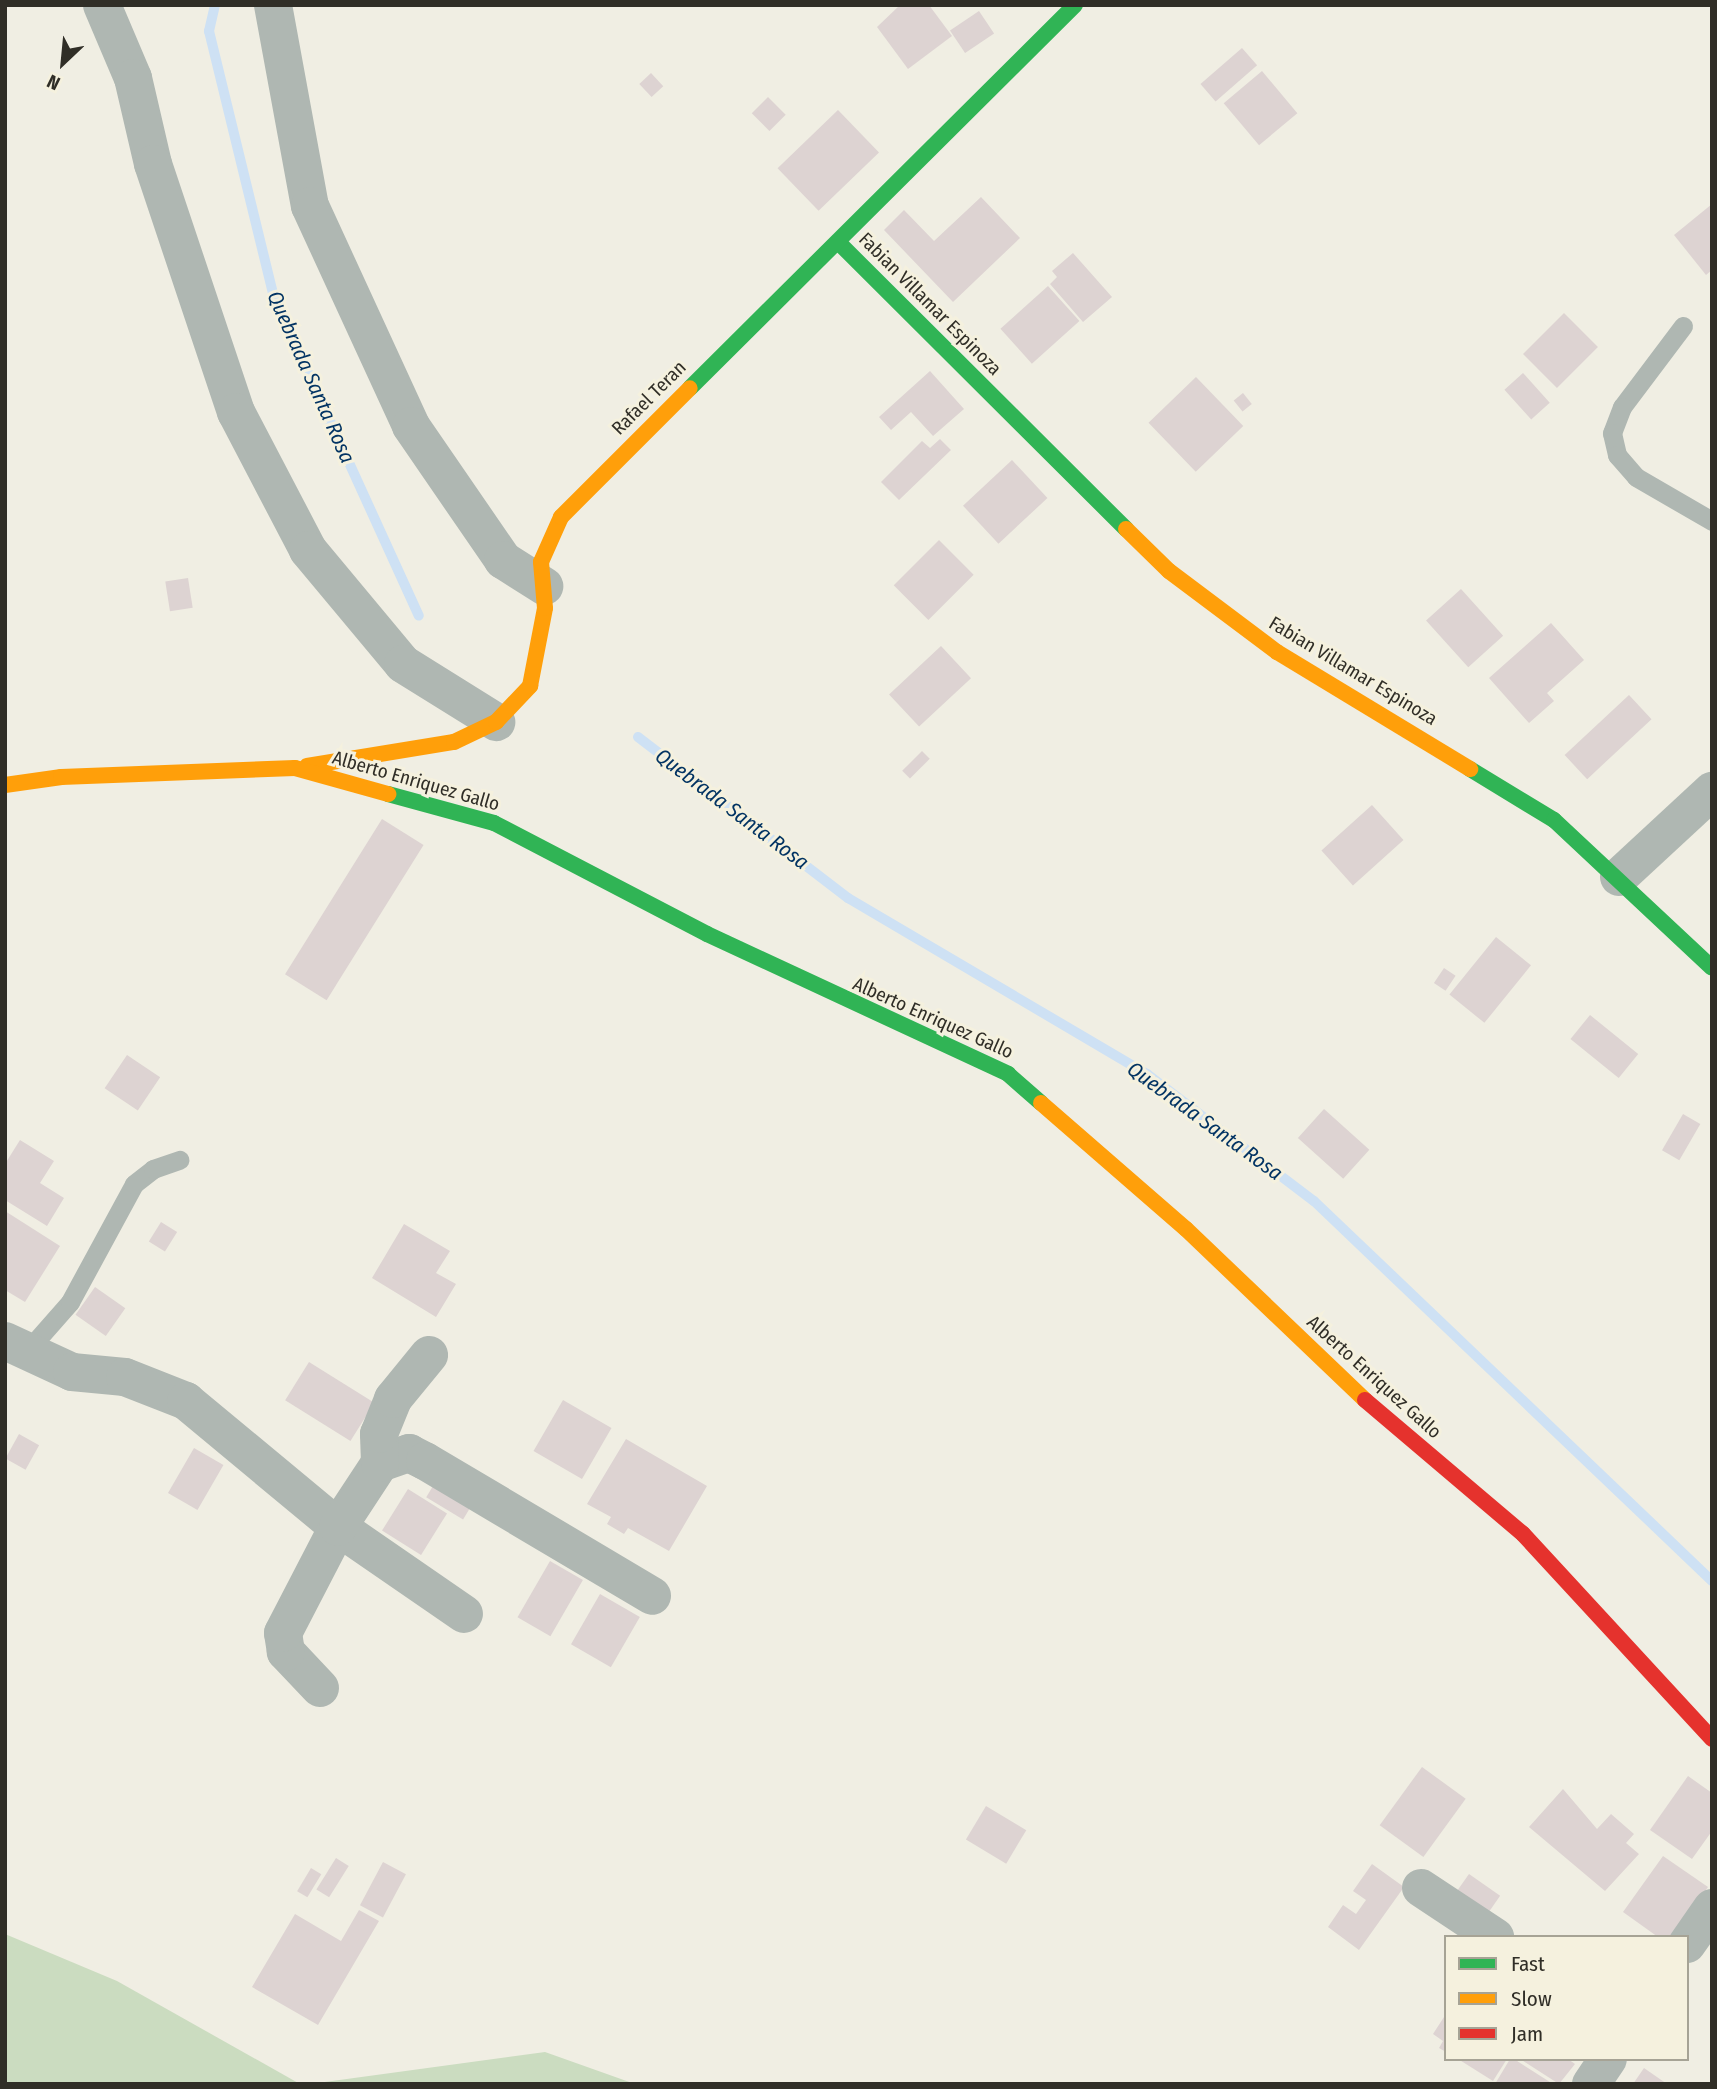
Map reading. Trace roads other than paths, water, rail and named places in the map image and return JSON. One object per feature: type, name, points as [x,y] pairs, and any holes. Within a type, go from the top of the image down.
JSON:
[{"type":"street","points":[[102,5],[133,78],[153,164],[236,412],[308,550],[403,664],[496,722]]},
{"type":"street","points":[[273,5],[310,206],[411,426],[503,560],[544,586]]},
{"type":"street","name":"Rafael Teran","points":[[295,768],[454,742],[496,722],[530,686],[545,608],[541,562],[561,517],[1075,5]]},
{"type":"street","name":"Fabian Villamar Espinoza","points":[[838,243],[1169,571],[1277,652],[1527,801],[1619,877],[1712,968]]},
{"type":"street","name":"Alberto Enriquez Gallo","points":[[5,785],[61,777],[295,768],[494,823],[888,1022],[1008,1074],[1186,1229],[1379,1414],[1523,1534],[1712,1739]]},
{"type":"street","points":[[1619,877],[1712,791]]},
{"type":"street","points":[[16,1346],[72,1372],[125,1377],[186,1401],[338,1527],[464,1614]]},
{"type":"street","points":[[320,1688],[286,1652],[283,1633],[338,1527],[380,1463],[379,1434],[393,1399],[429,1354]]},
{"type":"street","points":[[380,1463],[409,1453],[652,1597]]},
{"type":"street","points":[[1421,1888],[1491,1935]]},
{"type":"street","points":[[1689,1941],[1712,1908]]},
{"type":"street","points":[[1591,2084],[1607,2061]]},
{"type":"lane","points":[[1682,326],[1622,407],[1612,433],[1617,456],[1636,477],[1712,521]]},
{"type":"lane","points":[[16,1346],[70,1302],[134,1184],[153,1168],[179,1160]]},
{"type":"waterway","name":"Quebrada Santa Rosa","points":[[215,5],[209,31],[274,298],[419,616]]},
{"type":"waterway","name":"Quebrada Santa Rosa","points":[[638,737],[848,898],[1147,1074],[1314,1201],[1712,1581]]}]
